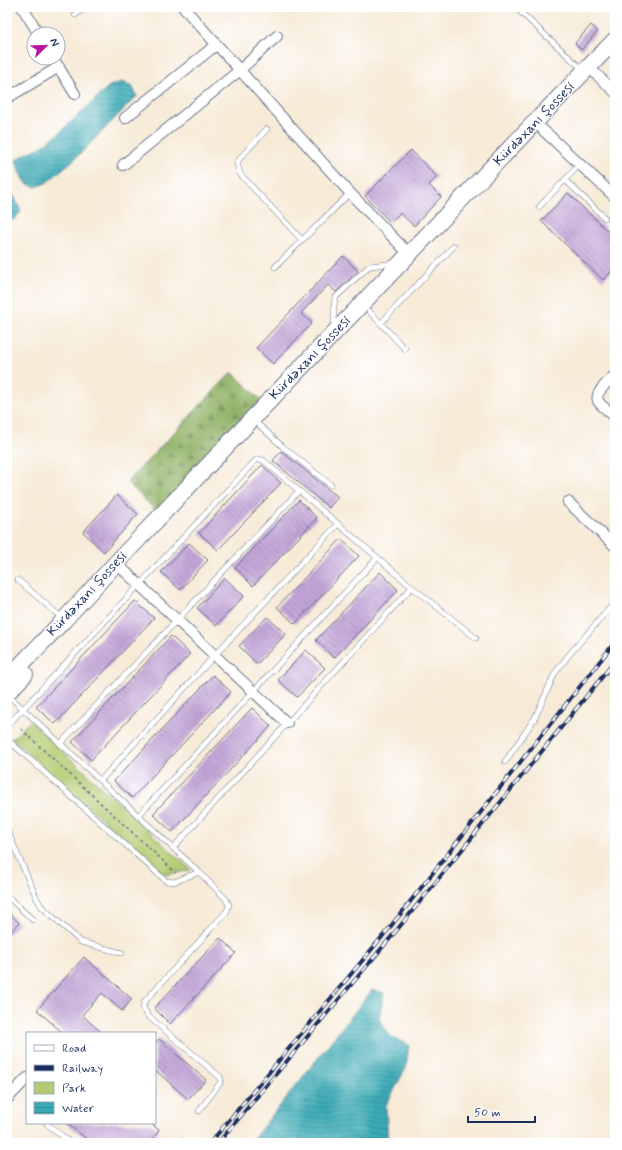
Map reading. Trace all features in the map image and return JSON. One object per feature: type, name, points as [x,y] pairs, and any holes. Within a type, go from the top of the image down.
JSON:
[{"type":"main road","name":"Kürdəxanı şossesi","points":[[7,679],[259,425],[543,130],[591,73],[615,40]]},
{"type":"main road","name":"Kürdəxanı şossesi","points":[[7,693],[120,566],[334,332],[405,260],[537,120],[591,73],[615,55]]},
{"type":"street","points":[[22,7],[34,26]]},
{"type":"street","points":[[183,7],[350,193],[405,260]]},
{"type":"street","points":[[123,165],[240,70],[277,36]]},
{"type":"street","points":[[125,118],[216,45]]},
{"type":"street","points":[[7,98],[59,67],[75,94]]},
{"type":"street","points":[[591,73],[615,92]]},
{"type":"street","points":[[543,130],[615,197]]},
{"type":"street","points":[[615,375],[600,390],[597,396],[598,401],[615,417]]},
{"type":"street","points":[[568,502],[615,546]]},
{"type":"street","points":[[120,566],[287,723]]},
{"type":"street","points":[[7,1099],[26,1079]]},
{"type":"lane","points":[[74,16],[87,7]]},
{"type":"lane","points":[[515,7],[591,73]]},
{"type":"lane","points":[[267,129],[240,158],[237,164],[240,174],[302,240]]},
{"type":"lane","points":[[539,207],[580,164]]},
{"type":"lane","points":[[565,180],[605,218]]},
{"type":"lane","points":[[275,267],[350,193]]},
{"type":"lane","points":[[381,323],[454,246]]},
{"type":"lane","points":[[334,332],[334,306],[336,298],[370,266],[405,260]]},
{"type":"lane","points":[[369,311],[405,349]]},
{"type":"lane","points":[[259,425],[282,446],[331,485]]},
{"type":"lane","points":[[7,726],[254,462],[258,460],[263,460],[412,587],[476,638]]},
{"type":"lane","points":[[60,744],[299,491]]},
{"type":"lane","points":[[100,781],[215,655],[338,524]]},
{"type":"lane","points":[[138,816],[378,558]]},
{"type":"lane","points":[[18,580],[64,620]]},
{"type":"lane","points":[[173,848],[412,587]]},
{"type":"lane","points":[[505,762],[535,718],[555,674],[568,656],[615,602]]},
{"type":"lane","points":[[7,693],[22,709],[199,872],[226,899],[229,905],[227,911],[145,1001],[143,1007],[148,1016],[220,1077],[220,1083],[199,1111]]},
{"type":"lane","points":[[7,739],[166,881],[174,882],[199,872]]},
{"type":"lane","points":[[7,830],[42,907],[81,942],[122,953]]},
{"type":"lane","points":[[7,896],[33,920]]},
{"type":"lane","points":[[47,1124],[71,1143]]},
{"type":"path","points":[[21,729],[176,873]]},
{"type":"green space","points":[[232,372],[261,400],[157,512],[127,482]]},
{"type":"green space","points":[[30,721],[191,870],[165,875],[12,739]]},
{"type":"water","points":[[122,82],[132,86],[137,96],[76,158],[46,183],[36,187],[27,184],[20,173],[16,160],[41,147],[58,134],[109,86]]},
{"type":"water","points":[[7,190],[14,196],[21,211],[15,219],[7,222]]},
{"type":"water","points":[[372,990],[384,993],[379,1019],[391,1037],[409,1045],[406,1068],[386,1105],[388,1143],[250,1143]]},
{"type":"building","points":[[591,25],[598,31],[581,50],[575,43]]},
{"type":"building","points":[[411,150],[437,177],[429,185],[441,197],[414,226],[400,213],[390,222],[365,196]]},
{"type":"building","points":[[568,193],[615,238],[615,268],[603,280],[541,221]]},
{"type":"building","points":[[343,256],[358,271],[336,292],[328,285],[301,313],[312,323],[273,364],[256,348]]},
{"type":"building","points":[[281,451],[338,497],[329,508],[273,461]]},
{"type":"building","points":[[262,465],[281,483],[218,550],[199,533]]},
{"type":"building","points":[[117,495],[138,514],[104,552],[83,532]]},
{"type":"building","points":[[299,500],[317,518],[253,586],[235,568]]},
{"type":"building","points":[[341,539],[359,556],[295,624],[277,607]]},
{"type":"building","points":[[189,543],[208,560],[180,590],[161,572]]},
{"type":"building","points":[[380,572],[398,590],[334,658],[316,640]]},
{"type":"building","points":[[225,578],[244,596],[216,626],[197,608]]},
{"type":"building","points":[[135,601],[154,618],[55,724],[36,707]]},
{"type":"building","points":[[267,617],[286,634],[257,664],[239,646]]},
{"type":"building","points":[[171,636],[190,654],[91,760],[72,742]]},
{"type":"building","points":[[306,650],[325,668],[297,697],[278,680]]},
{"type":"building","points":[[213,675],[231,692],[132,798],[114,781]]},
{"type":"building","points":[[252,708],[271,726],[172,832],[153,814]]},
{"type":"building","points":[[7,911],[19,923],[7,936]]},
{"type":"building","points":[[220,938],[236,953],[170,1024],[154,1008]]},
{"type":"building","points":[[84,957],[132,999],[122,1011],[102,993],[82,1015],[101,1032],[62,1032],[37,1010]]},
{"type":"building","points":[[159,1039],[206,1080],[188,1099],[156,1071],[156,1043]]},
{"type":"building","points":[[67,1124],[151,1124],[159,1130],[150,1143],[92,1143]]},
{"type":"railway","points":[[210,1143],[387,931],[615,642]]},
{"type":"railway","points":[[218,1143],[392,936],[615,661]]}]
